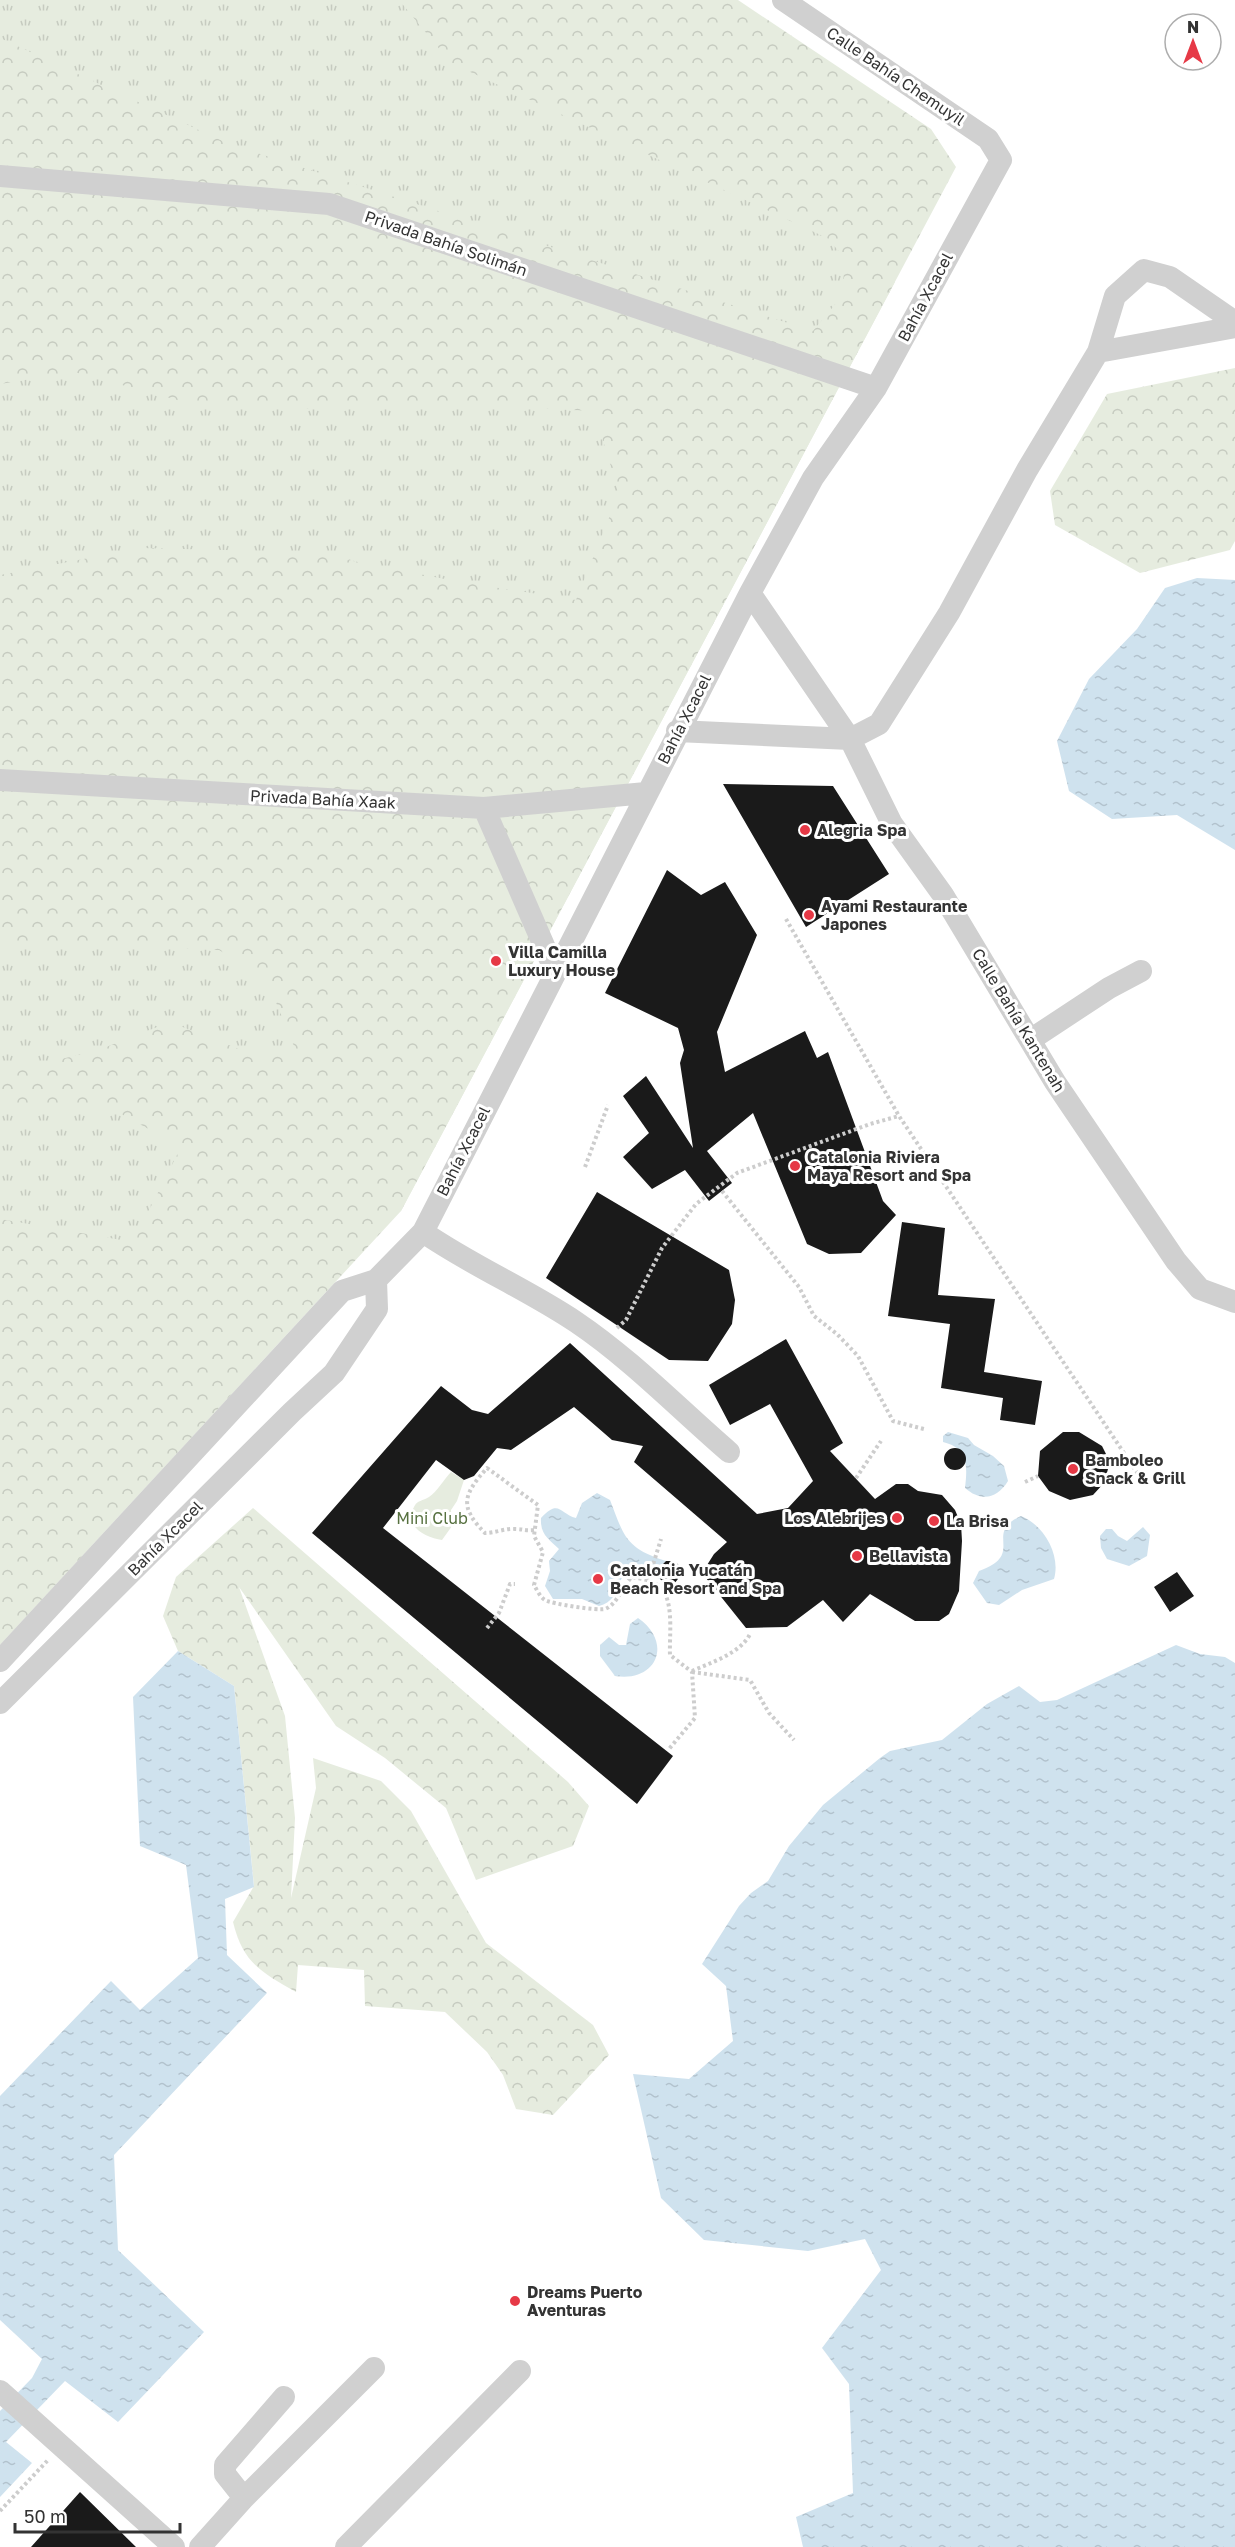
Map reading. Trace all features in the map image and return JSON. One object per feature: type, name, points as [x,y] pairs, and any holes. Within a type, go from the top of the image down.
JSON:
[{"type":"street","name":"Calle Bahía Chemuyil","points":[[783,0],[988,139],[1001,160]]},
{"type":"street","name":"Bahía Xcacel","points":[[0,1661],[342,1291],[376,1280],[423,1232],[677,731],[750,593],[813,478],[876,388],[1001,160]]},
{"type":"street","name":"Privada Bahía Solimán","points":[[0,176],[329,204],[876,388]]},
{"type":"street","points":[[677,731],[850,739],[879,723],[949,613],[1026,470],[1098,352],[1115,296],[1144,270],[1170,277],[1235,322]]},
{"type":"street","points":[[1098,352],[1235,327]]},
{"type":"street","name":"Calle Bahía Kantenah","points":[[750,593],[850,739],[892,824],[942,894],[1030,1040],[1176,1261],[1200,1289],[1235,1302]]},
{"type":"street","name":"Privada Bahía Xaak","points":[[0,780],[484,808],[646,793]]},
{"type":"street","points":[[484,808],[555,971]]},
{"type":"street","points":[[1030,1040],[1109,988],[1141,970]]},
{"type":"street","points":[[423,1232],[458,1257],[573,1320],[602,1341],[729,1452]]},
{"type":"street","name":"Bahía Xcacel","points":[[0,1703],[334,1373],[376,1309],[376,1280]]},
{"type":"street","points":[[200,2547],[244,2498],[374,2368]]},
{"type":"street","points":[[346,2547],[520,2371]]},
{"type":"street","points":[[3,2394],[174,2547]]},
{"type":"street","points":[[244,2498],[225,2474],[225,2465],[284,2397]]},
{"type":"path","points":[[786,919],[899,1116],[1144,1483]]},
{"type":"path","points":[[585,1167],[608,1105]]},
{"type":"path","points":[[602,1341],[626,1320],[662,1248],[696,1204],[737,1173],[870,1124],[899,1116]]},
{"type":"path","points":[[722,1191],[799,1287],[814,1316],[837,1334],[858,1356],[893,1421],[924,1429]]},
{"type":"path","points":[[856,1478],[881,1441]]},
{"type":"path","points":[[534,1530],[526,1532],[512,1528],[499,1533],[485,1533],[472,1520],[467,1497],[472,1486],[487,1468],[538,1506],[534,1536],[543,1551],[534,1585],[543,1599],[560,1606],[605,1609],[616,1600],[632,1577],[649,1578],[662,1588],[668,1600],[670,1655],[692,1672],[750,1680],[769,1713],[794,1740]]},
{"type":"path","points":[[1025,1482],[1038,1476]]},
{"type":"path","points":[[649,1578],[661,1539]]},
{"type":"path","points":[[487,1628],[499,1613],[510,1584],[515,1584]]},
{"type":"path","points":[[692,1672],[747,1641],[750,1634]]},
{"type":"path","points":[[669,1749],[695,1718],[692,1672]]},
{"type":"path","points":[[0,2511],[60,2446]]},
{"type":"green space","points":[[0,0],[506,0],[895,282],[401,1211],[0,1389]]},
{"type":"green space","points":[[399,0],[738,0],[931,129],[956,167],[401,1211],[0,1645],[0,1219],[133,1242],[181,1147],[107,1106],[0,1106],[0,1073],[96,1051],[170,1022],[244,1051],[296,1051],[266,978],[219,950],[110,946],[0,947],[0,575],[141,548],[307,552],[455,581],[576,600],[619,493],[594,411],[462,405],[299,409],[181,401],[74,372],[0,384],[0,38],[229,144],[813,331],[842,296],[845,258],[827,238],[451,63]]},
{"type":"green space","points":[[1235,368],[1235,541],[1230,550],[1140,573],[1055,525],[1050,491],[1107,394]]},
{"type":"green space","name":"Mini Club","points":[[451,1472],[464,1480],[457,1501],[451,1510],[452,1526],[442,1540],[430,1537],[418,1530],[414,1526],[411,1514],[417,1503],[432,1495]]},
{"type":"green space","points":[[253,1508],[568,1782],[589,1806],[573,1846],[476,1880],[446,1808],[385,1758],[336,1726],[239,1587],[285,1716],[295,1818],[291,1898],[316,1788],[313,1758],[381,1781],[411,1811],[486,1943],[593,2025],[609,2055],[553,2115],[516,2109],[503,2075],[487,2052],[445,2012],[365,2006],[364,1970],[298,1965],[296,1992],[263,1972],[248,1957],[242,1947],[233,1922],[254,1886],[234,1686],[178,1651],[163,1616],[176,1577]]},
{"type":"water","points":[[1197,578],[1235,580],[1235,850],[1177,815],[1112,819],[1069,791],[1057,741],[1089,679],[1137,629],[1165,588]]},
{"type":"water","points":[[948,1432],[968,1438],[974,1445],[993,1456],[1004,1466],[1008,1481],[999,1492],[983,1497],[965,1488],[966,1464],[957,1448],[943,1442],[943,1436]]},
{"type":"water","points":[[597,1493],[610,1500],[623,1532],[634,1545],[666,1561],[659,1567],[660,1579],[630,1573],[620,1581],[615,1595],[599,1606],[582,1599],[553,1599],[545,1586],[550,1571],[549,1561],[559,1549],[544,1533],[541,1518],[556,1508],[576,1518],[582,1503]]},
{"type":"water","points":[[1021,1516],[1037,1526],[1049,1542],[1055,1560],[1054,1579],[1022,1590],[999,1605],[987,1603],[973,1583],[979,1571],[1000,1558],[1005,1529]]},
{"type":"water","points":[[1143,1527],[1150,1535],[1147,1556],[1129,1566],[1107,1559],[1101,1548],[1100,1536],[1106,1529],[1112,1529],[1127,1541]]},
{"type":"water","points":[[638,1618],[649,1628],[655,1639],[657,1649],[655,1659],[650,1667],[641,1673],[629,1677],[615,1676],[600,1656],[600,1645],[609,1637],[619,1645],[626,1645],[630,1624]]},
{"type":"water","points":[[1176,1645],[1200,1654],[1225,1657],[1235,1663],[1235,2547],[803,2547],[796,2517],[853,2493],[849,2384],[822,2348],[881,2270],[865,2239],[808,2251],[704,2240],[661,2198],[633,2074],[689,2079],[733,2041],[726,1986],[702,1964],[739,1906],[751,1893],[768,1881],[789,1846],[823,1805],[880,1758],[890,1751],[942,1740],[987,1704],[1019,1686],[1040,1702],[1057,1700]]},
{"type":"water","points":[[178,1651],[234,1686],[254,1887],[225,1899],[227,1955],[267,1993],[114,2155],[118,2250],[204,2332],[118,2422],[65,2381],[6,2442],[32,2463],[0,2497],[0,2411],[32,2378],[42,2359],[0,2320],[0,2096],[111,1981],[140,2010],[198,1958],[186,1865],[140,1846],[133,1697]]},
{"type":"building","name":"Alegria Spa","points":[[723,784],[833,786],[889,874],[806,927]]},
{"type":"building","points":[[667,870],[701,895],[725,882],[757,935],[717,1032],[725,1072],[805,1031],[817,1058],[828,1052],[883,1201],[896,1215],[861,1253],[829,1254],[807,1244],[753,1113],[707,1151],[732,1183],[709,1201],[685,1170],[652,1189],[623,1157],[649,1133],[623,1096],[646,1076],[693,1148],[680,1063],[684,1050],[678,1028],[605,993]]},
{"type":"building","points":[[597,1192],[729,1270],[735,1300],[732,1324],[708,1361],[669,1360],[546,1278]]},
{"type":"building","points":[[902,1222],[945,1228],[938,1295],[995,1299],[984,1372],[1042,1381],[1035,1425],[1000,1420],[1003,1398],[941,1388],[950,1324],[888,1316]]},
{"type":"building","points":[[786,1339],[843,1443],[830,1451],[875,1499],[896,1484],[908,1484],[918,1491],[942,1495],[955,1510],[961,1524],[962,1541],[959,1591],[949,1614],[939,1621],[915,1621],[870,1594],[843,1622],[823,1600],[787,1627],[746,1628],[702,1573],[714,1554],[727,1542],[634,1462],[643,1446],[612,1440],[574,1407],[511,1450],[497,1448],[474,1476],[464,1480],[436,1460],[383,1528],[673,1756],[637,1804],[312,1533],[441,1386],[472,1410],[488,1414],[570,1343],[757,1514],[788,1508],[813,1481],[770,1404],[730,1425],[709,1385]]},
{"type":"building","name":"Bamboleo Snack & Grill","points":[[1063,1432],[1079,1432],[1102,1446],[1110,1462],[1104,1483],[1093,1495],[1070,1500],[1049,1491],[1038,1476],[1040,1451]]},
{"type":"building","points":[[955,1448],[963,1451],[966,1459],[963,1467],[955,1470],[947,1467],[944,1459],[947,1451]]},
{"type":"building","points":[[666,1561],[674,1561],[685,1570],[674,1584],[666,1584],[660,1579],[660,1567]]},
{"type":"building","points":[[1177,1572],[1194,1596],[1170,1612],[1154,1587]]},
{"type":"building","points":[[80,2492],[136,2547],[31,2547]]},
{"type":"place","name":"Alegria Spa","points":[[805,830]]},
{"type":"place","name":"Ayami Restaurante Japones","points":[[809,915]]},
{"type":"place","name":"Villa Camilla Luxury House","points":[[496,961]]},
{"type":"place","name":"Catalonia Riviera Maya Resort and Spa","points":[[795,1166]]},
{"type":"place","name":"Bamboleo Snack & Grill","points":[[1073,1469]]},
{"type":"place","name":"Los Alebrijes","points":[[897,1518]]},
{"type":"place","name":"La Brisa","points":[[934,1521]]},
{"type":"place","name":"Bellavista","points":[[857,1556]]},
{"type":"place","name":"Catalonia Yucatán Beach Resort and Spa","points":[[598,1579]]},
{"type":"place","name":"Dreams Puerto Aventuras","points":[[515,2301]]}]
